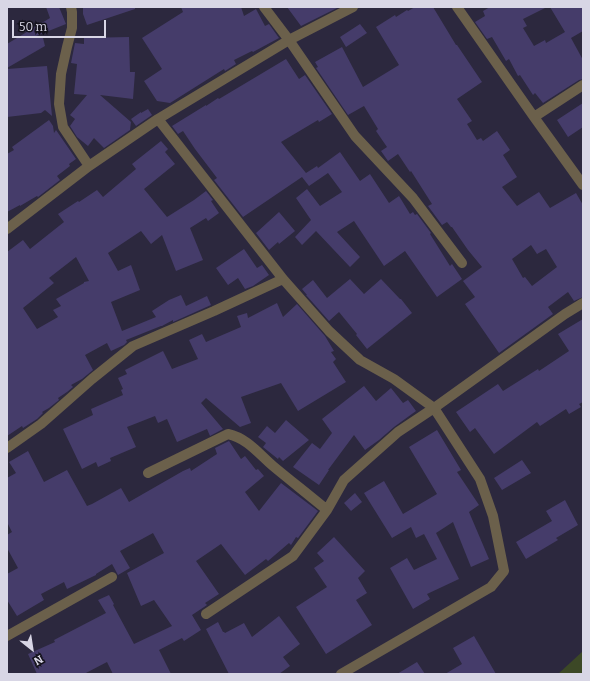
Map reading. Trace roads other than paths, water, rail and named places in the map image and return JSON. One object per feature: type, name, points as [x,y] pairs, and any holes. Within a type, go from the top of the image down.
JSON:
[{"type":"street","points":[[71,7],[72,28],[61,74],[59,104],[63,127],[89,166]]},
{"type":"street","points":[[264,7],[289,40],[355,136],[413,198],[462,263]]},
{"type":"street","points":[[7,229],[89,166],[158,119],[289,40],[353,7]]},
{"type":"street","points":[[457,7],[583,185]]},
{"type":"street","points":[[534,117],[583,85]]},
{"type":"street","points":[[158,119],[283,279],[329,331],[360,360],[394,379],[434,408],[480,479],[493,516],[504,571],[491,587],[341,674]]},
{"type":"street","points":[[7,448],[41,424],[92,379],[133,346],[283,279]]},
{"type":"street","points":[[206,614],[293,556],[327,510],[344,480],[398,432],[565,314],[583,303]]},
{"type":"street","points":[[148,473],[228,434],[246,441],[273,466],[327,510]]},
{"type":"street","points":[[7,636],[112,577]]}]
